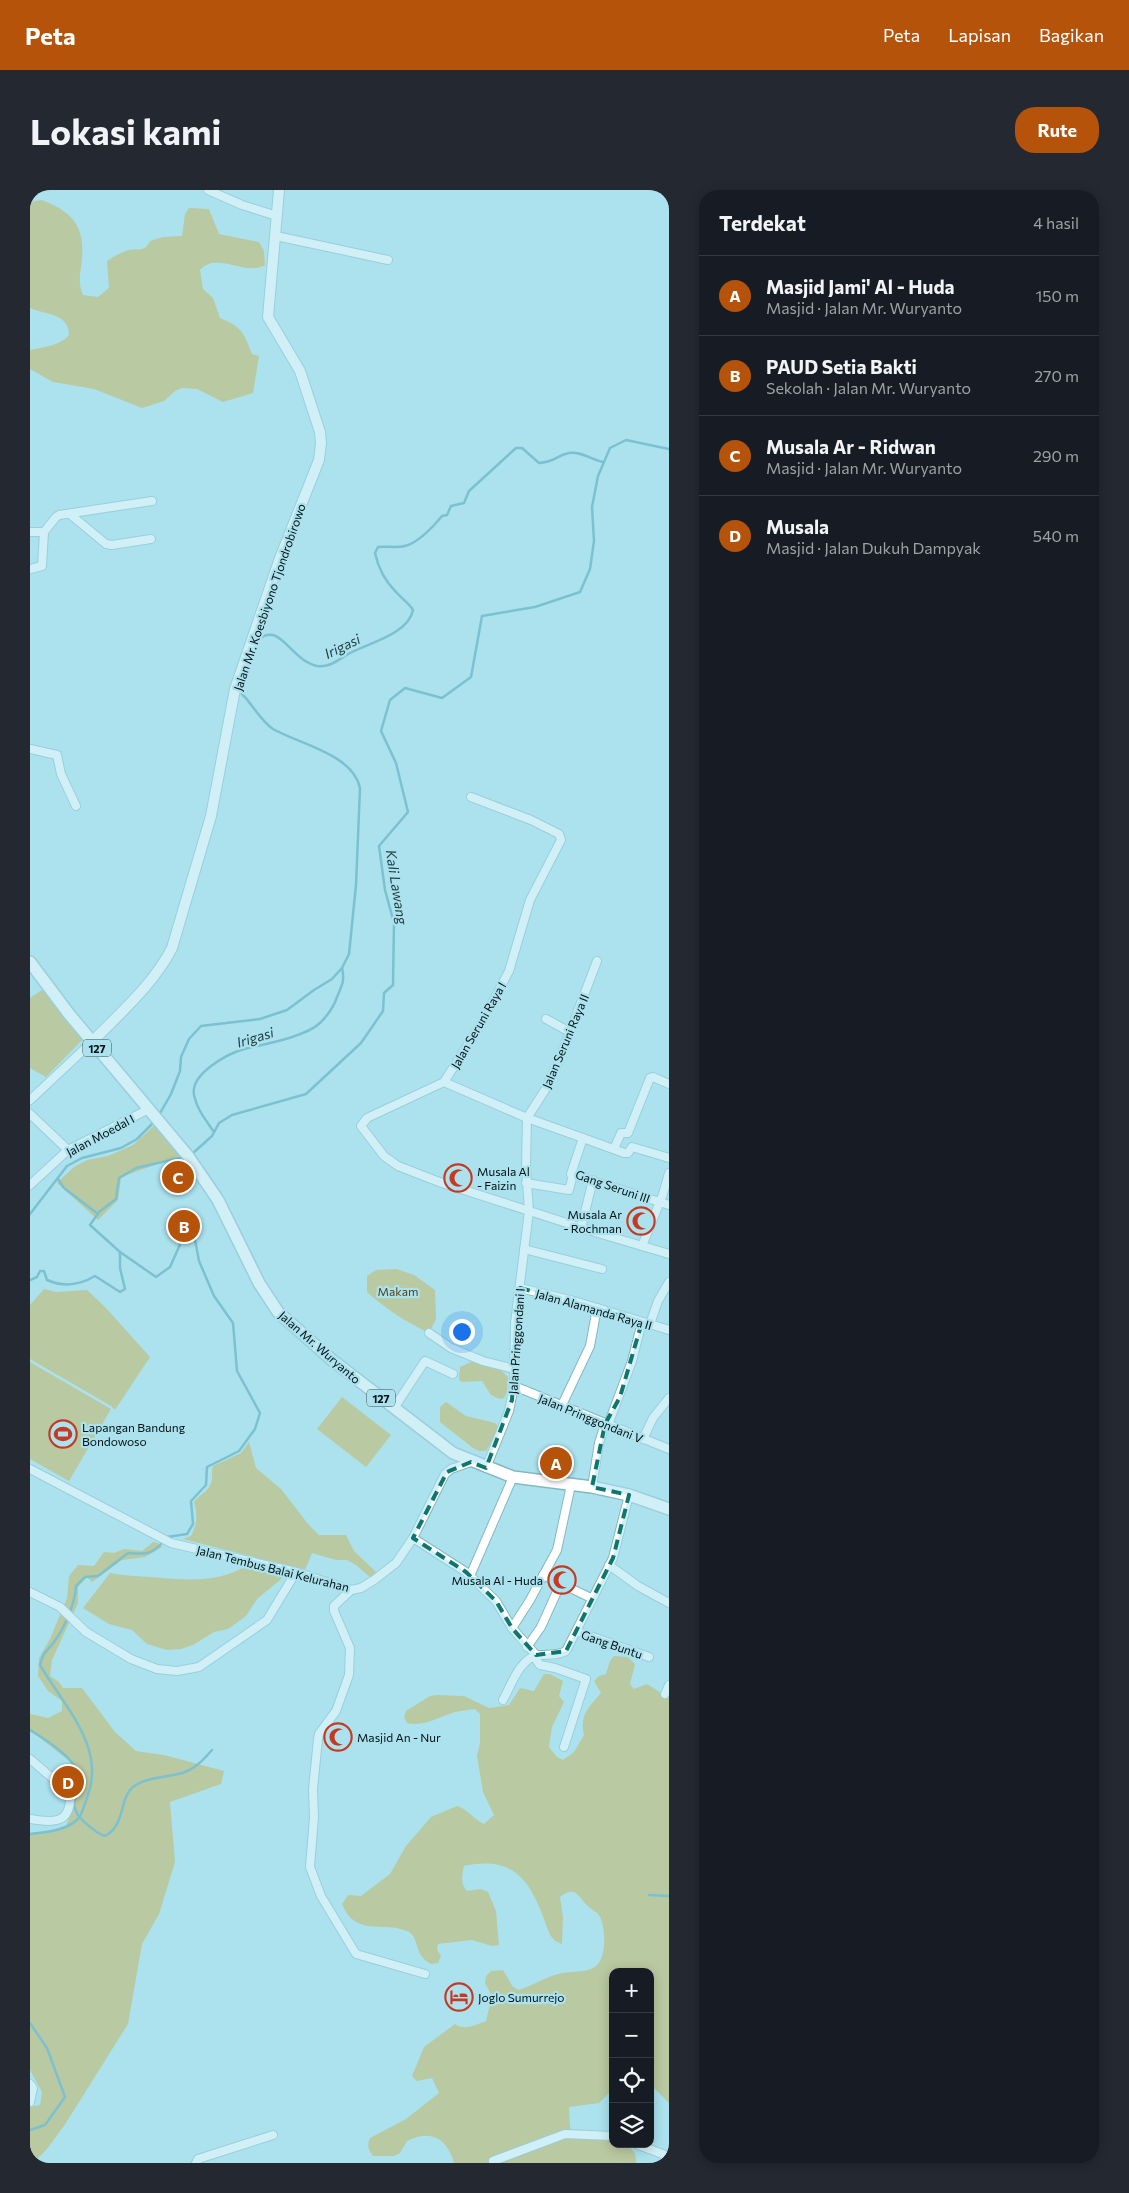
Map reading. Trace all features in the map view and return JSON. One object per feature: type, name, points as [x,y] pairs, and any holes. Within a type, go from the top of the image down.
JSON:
[{"type":"main road","name":"Jalan Mr. Koesbiyono Tjondrobirowo","points":[[92,1042],[146,987],[163,966],[172,948],[211,816],[235,689],[280,558],[319,460],[320,432],[300,371],[268,317],[279,190]]},
{"type":"main road","name":"Jalan Mr. Wuryanto","points":[[30,962],[92,1042],[188,1156],[218,1200],[259,1283],[278,1312],[332,1360],[453,1453],[471,1462],[512,1477],[592,1487],[629,1494],[669,1509]]},
{"type":"street","points":[[212,191],[277,216]]},
{"type":"street","points":[[276,236],[388,260]]},
{"type":"street","points":[[30,569],[42,566],[44,532],[56,517],[152,501]]},
{"type":"street","points":[[71,515],[106,544],[112,545],[151,539]]},
{"type":"street","points":[[30,532],[44,532]]},
{"type":"street","points":[[30,749],[57,755],[60,774],[76,806]]},
{"type":"street","name":"Jalan Seruni Raya I","points":[[444,1082],[481,1024],[509,971],[530,900],[551,861],[561,837],[531,820],[471,797]]},
{"type":"street","name":"Jalan Seruni Raya II","points":[[529,1211],[526,1183],[527,1118],[552,1076],[597,962]]},
{"type":"street","points":[[546,1019],[570,1032]]},
{"type":"street","points":[[30,1100],[92,1042]]},
{"type":"street","points":[[614,1149],[621,1133],[628,1133],[650,1078],[653,1077],[669,1084]]},
{"type":"street","points":[[669,1158],[632,1147],[626,1153],[614,1149],[527,1118],[444,1082],[366,1118],[361,1126],[384,1156],[395,1164],[442,1183],[669,1254]]},
{"type":"street","name":"Jalan Moedal I","points":[[30,1185],[68,1150],[149,1109]]},
{"type":"street","points":[[30,1114],[68,1150]]},
{"type":"street","name":"Gang Seruni III","points":[[583,1138],[571,1173],[573,1175],[669,1205]]},
{"type":"street","points":[[642,1246],[669,1173]]},
{"type":"street","points":[[526,1183],[568,1190],[573,1175]]},
{"type":"street","points":[[581,1228],[593,1180]]},
{"type":"street","name":"Jalan Pringgondani I","points":[[486,1468],[509,1411],[514,1386],[515,1324],[529,1211]]},
{"type":"street","points":[[524,1249],[602,1269]]},
{"type":"street","points":[[592,1487],[599,1443],[606,1424],[629,1370],[646,1323],[669,1282]]},
{"type":"street","name":"Jalan Alamanda Raya II","points":[[520,1288],[597,1308],[669,1330]]},
{"type":"street","points":[[562,1405],[590,1346],[597,1308]]},
{"type":"street","points":[[429,1332],[451,1348],[514,1369]]},
{"type":"street","points":[[394,1408],[425,1361],[453,1374]]},
{"type":"street","name":"Jalan Pringgondani V","points":[[514,1386],[669,1449]]},
{"type":"street","points":[[643,1439],[653,1418],[669,1398]]},
{"type":"street","name":"Jalan Tembus Balai Kelurahan","points":[[30,1469],[171,1543],[296,1572],[351,1590],[361,1588],[396,1563],[413,1538],[445,1474],[451,1469],[471,1462]]},
{"type":"street","points":[[470,1576],[512,1477]]},
{"type":"street","points":[[512,1628],[530,1600],[557,1550],[571,1485]]},
{"type":"street","points":[[503,1700],[525,1662],[536,1655],[565,1652],[613,1558],[629,1494]]},
{"type":"street","points":[[413,1538],[470,1576],[496,1601],[512,1628],[536,1655],[540,1665],[586,1679],[564,1747]]},
{"type":"street","points":[[609,1565],[638,1586],[669,1603]]},
{"type":"street","points":[[30,1592],[60,1607],[86,1632],[131,1659],[157,1669],[193,1669],[216,1656],[267,1620],[296,1572]]},
{"type":"street","points":[[543,1575],[560,1585],[591,1598]]},
{"type":"street","points":[[527,1647],[541,1626],[560,1585]]},
{"type":"street","points":[[351,1590],[337,1601],[334,1611],[350,1648],[349,1675],[336,1711],[319,1734],[312,1789],[314,1816],[310,1867],[321,1896],[356,1954],[425,1974]]},
{"type":"street","name":"Gang Buntu","points":[[576,1631],[649,1658]]},
{"type":"street","points":[[665,1694],[669,1685]]},
{"type":"street","points":[[30,1759],[57,1782],[57,1790],[70,1795],[70,1808],[64,1817],[49,1822],[30,1820]]},
{"type":"street","points":[[30,2084],[33,2088],[30,2102]]},
{"type":"street","points":[[493,2161],[565,2134],[609,2136]]},
{"type":"street","points":[[196,2163],[198,2159],[273,2135]]},
{"type":"street","points":[[647,2148],[665,2155],[665,2163]]},
{"type":"highlighted area","points":[[520,1288],[642,1322],[620,1397],[605,1424],[592,1487],[629,1495],[613,1558],[566,1651],[536,1655],[512,1628],[496,1601],[466,1572],[413,1538],[447,1472],[471,1462],[486,1468],[512,1400]]},
{"type":"green space","points":[[42,200],[68,214],[78,228],[82,246],[80,281],[83,295],[98,297],[109,288],[107,261],[112,258],[126,251],[142,249],[150,241],[163,237],[182,236],[185,214],[189,208],[209,209],[219,234],[259,242],[264,251],[265,265],[249,268],[215,263],[207,265],[200,270],[203,289],[213,298],[220,318],[238,328],[252,354],[259,356],[253,393],[223,402],[197,389],[182,388],[175,391],[164,401],[142,408],[94,389],[53,382],[30,369],[30,350],[56,344],[69,335],[65,322],[61,319],[30,308],[30,202]]},
{"type":"green space","points":[[45,988],[84,1038],[46,1077],[30,1068],[30,998]]},
{"type":"green space","points":[[155,1125],[183,1154],[121,1178],[118,1200],[98,1220],[57,1183],[74,1167],[87,1160],[108,1156],[133,1145]]},
{"type":"green space","name":"Makam","points":[[397,1269],[414,1275],[435,1290],[436,1319],[429,1333],[396,1315],[367,1292],[367,1276],[376,1270]]},
{"type":"green space","points":[[44,1289],[56,1292],[87,1290],[106,1308],[150,1357],[115,1410],[30,1359],[30,1305]]},
{"type":"green space","points":[[480,1358],[508,1377],[507,1392],[504,1398],[500,1399],[491,1395],[482,1381],[462,1382],[459,1380],[460,1367]]},
{"type":"green space","name":"Lapangan Bandung Bondowoso","points":[[30,1362],[111,1409],[69,1481],[30,1459]]},
{"type":"green space","points":[[342,1397],[391,1435],[366,1467],[317,1429]]},
{"type":"green space","points":[[446,1402],[466,1416],[495,1423],[499,1427],[497,1434],[486,1451],[479,1451],[473,1448],[440,1422],[440,1407]]},
{"type":"green space","points":[[249,1442],[256,1468],[281,1489],[308,1524],[319,1535],[346,1535],[354,1551],[376,1572],[370,1577],[347,1560],[336,1560],[312,1553],[305,1570],[183,1539],[191,1536],[193,1532],[196,1524],[194,1502],[210,1486],[213,1466],[241,1453]]},
{"type":"green space","points":[[153,1542],[158,1543],[162,1547],[145,1557],[122,1560],[92,1582],[87,1577],[78,1587],[78,1603],[52,1660],[50,1676],[59,1682],[63,1688],[82,1688],[115,1732],[136,1751],[164,1755],[224,1771],[221,1784],[170,1802],[175,1862],[159,1914],[142,1944],[128,2024],[64,2126],[45,2151],[30,2163],[30,2107],[40,2105],[42,2092],[30,2070],[30,1833],[66,1826],[73,1809],[78,1776],[73,1764],[30,1730],[30,1714],[48,1718],[62,1711],[62,1701],[48,1691],[38,1676],[39,1658],[50,1639],[67,1598],[69,1576],[78,1565],[94,1566],[104,1552],[114,1553],[124,1549],[142,1551]]},
{"type":"green space","points":[[249,1564],[286,1575],[257,1599],[246,1616],[228,1629],[214,1632],[193,1645],[181,1649],[167,1650],[147,1644],[132,1630],[109,1624],[83,1608],[110,1573],[177,1579],[202,1579],[226,1575]]},
{"type":"green space","points":[[614,1656],[628,1657],[635,1664],[630,1684],[634,1689],[647,1684],[669,1698],[669,2103],[654,2088],[654,1968],[609,1968],[609,2093],[599,2103],[569,2107],[570,2127],[575,2137],[609,2139],[609,2148],[630,2148],[635,2154],[636,2163],[454,2163],[447,2147],[437,2138],[431,2136],[416,2137],[407,2141],[400,2153],[394,2156],[373,2156],[368,2147],[370,2138],[406,2119],[439,2093],[432,2078],[417,2081],[412,2076],[424,2047],[455,2024],[466,2027],[486,2021],[492,1996],[485,1983],[486,1976],[491,1971],[503,1970],[513,1987],[519,1990],[556,1974],[584,1971],[593,1968],[600,1962],[604,1949],[603,1927],[599,1915],[576,1893],[570,1892],[560,1897],[563,1917],[562,1944],[555,1941],[550,1935],[531,1890],[512,1870],[500,1865],[464,1866],[462,1879],[467,1891],[481,1889],[488,1892],[496,1911],[499,1945],[492,1946],[472,1940],[438,1944],[437,1950],[441,1956],[438,1963],[431,1964],[421,1955],[414,1937],[407,1931],[398,1928],[362,1924],[354,1921],[348,1914],[342,1904],[348,1895],[361,1896],[390,1874],[406,1846],[431,1817],[457,1806],[484,1824],[494,1815],[483,1792],[477,1756],[480,1743],[480,1714],[475,1709],[465,1710],[425,1723],[413,1724],[407,1723],[404,1717],[406,1711],[430,1696],[437,1695],[464,1696],[489,1708],[509,1705],[520,1688],[534,1691],[544,1674],[550,1674],[563,1681],[559,1696],[564,1702],[552,1727],[549,1747],[557,1757],[563,1760],[574,1752],[584,1735],[583,1722],[586,1712],[601,1693],[594,1681],[599,1676],[606,1674],[610,1661]]},
{"type":"waterway","name":"Kali Lawang","points":[[192,1154],[212,1136],[219,1123],[232,1115],[306,1094],[361,1043],[383,1011],[384,993],[393,985],[394,923],[385,890],[379,846],[408,812],[396,763],[381,731],[390,700],[405,688],[442,698],[471,677],[482,616],[535,607],[580,592],[590,569],[594,541],[592,507],[598,476],[610,448],[626,440],[669,449]]},
{"type":"waterway","name":"Irigasi","points":[[254,649],[263,636],[273,635],[282,640],[303,659],[317,666],[327,666],[397,631],[410,618],[413,610],[392,588],[382,574],[375,553],[378,547],[405,546],[420,538],[442,516],[447,515],[451,506],[464,503],[469,491],[516,448],[522,448],[539,463],[573,453],[582,454],[603,462]]},
{"type":"waterway","name":"Irigasi","points":[[159,1115],[171,1094],[180,1071],[181,1057],[189,1039],[201,1026],[260,1019],[287,1010],[332,979],[342,968],[349,954],[356,885],[360,788],[355,776],[336,758],[268,725],[242,694],[245,676]]},
{"type":"waterway","name":"Irigasi","points":[[214,1132],[202,1115],[195,1100],[194,1087],[198,1080],[211,1066],[228,1055],[295,1036],[320,1023],[336,1000],[343,980],[342,968]]},
{"type":"waterway","name":"Irigasi","points":[[30,1214],[67,1166],[82,1158],[121,1148],[137,1139],[154,1122]]},
{"type":"waterway","name":"Kali Lawang","points":[[30,1280],[37,1277],[40,1271],[44,1271],[47,1280],[59,1284],[77,1283],[95,1276],[120,1292],[125,1289],[120,1268],[120,1252],[90,1225],[99,1212],[116,1199],[119,1178],[136,1168],[184,1157]]},
{"type":"waterway","name":"Irigasi","points":[[58,1179],[64,1188],[98,1214]]},
{"type":"waterway","points":[[30,1834],[49,1832],[68,1826],[78,1819],[92,1780],[91,1762],[80,1728],[40,1665],[44,1654],[66,1622],[72,1608],[76,1586],[85,1577],[98,1576],[128,1553],[141,1554],[150,1552],[158,1547],[167,1537],[187,1534],[193,1524],[191,1501],[206,1485],[207,1467],[239,1451],[255,1429],[260,1413],[237,1371],[233,1323],[214,1296],[199,1261],[193,1229],[182,1240],[170,1267],[156,1277],[120,1252]]},
{"type":"waterway","points":[[30,1730],[59,1749],[73,1764],[78,1780],[74,1802],[75,1809],[89,1826],[105,1836],[116,1825],[126,1798],[133,1787],[151,1779],[179,1774],[189,1770],[200,1763],[212,1750]]},
{"type":"waterway","points":[[649,1895],[669,1896]]},
{"type":"waterway","points":[[30,2023],[47,2048],[65,2097],[45,2125],[30,2130]]},
{"type":"place","name":"Musala Ar - Ridwan","points":[[178,1177]]},
{"type":"place","name":"Musala Al - Faizin","points":[[458,1178]]},
{"type":"place","name":"Musala Ar - Rochman","points":[[641,1221]]},
{"type":"place","name":"PAUD Setia Bakti","points":[[184,1226]]},
{"type":"place","name":"Lapangan Bandung Bondowoso","points":[[63,1434]]},
{"type":"place","name":"Masjid Jami' Al - Huda","points":[[556,1463]]},
{"type":"place","name":"Musala Al - Huda","points":[[562,1580]]},
{"type":"place","name":"Masjid An - Nur","points":[[338,1737]]},
{"type":"place","name":"Musala","points":[[68,1782]]},
{"type":"place","name":"Joglo Sumurrejo","points":[[459,1997]]}]
